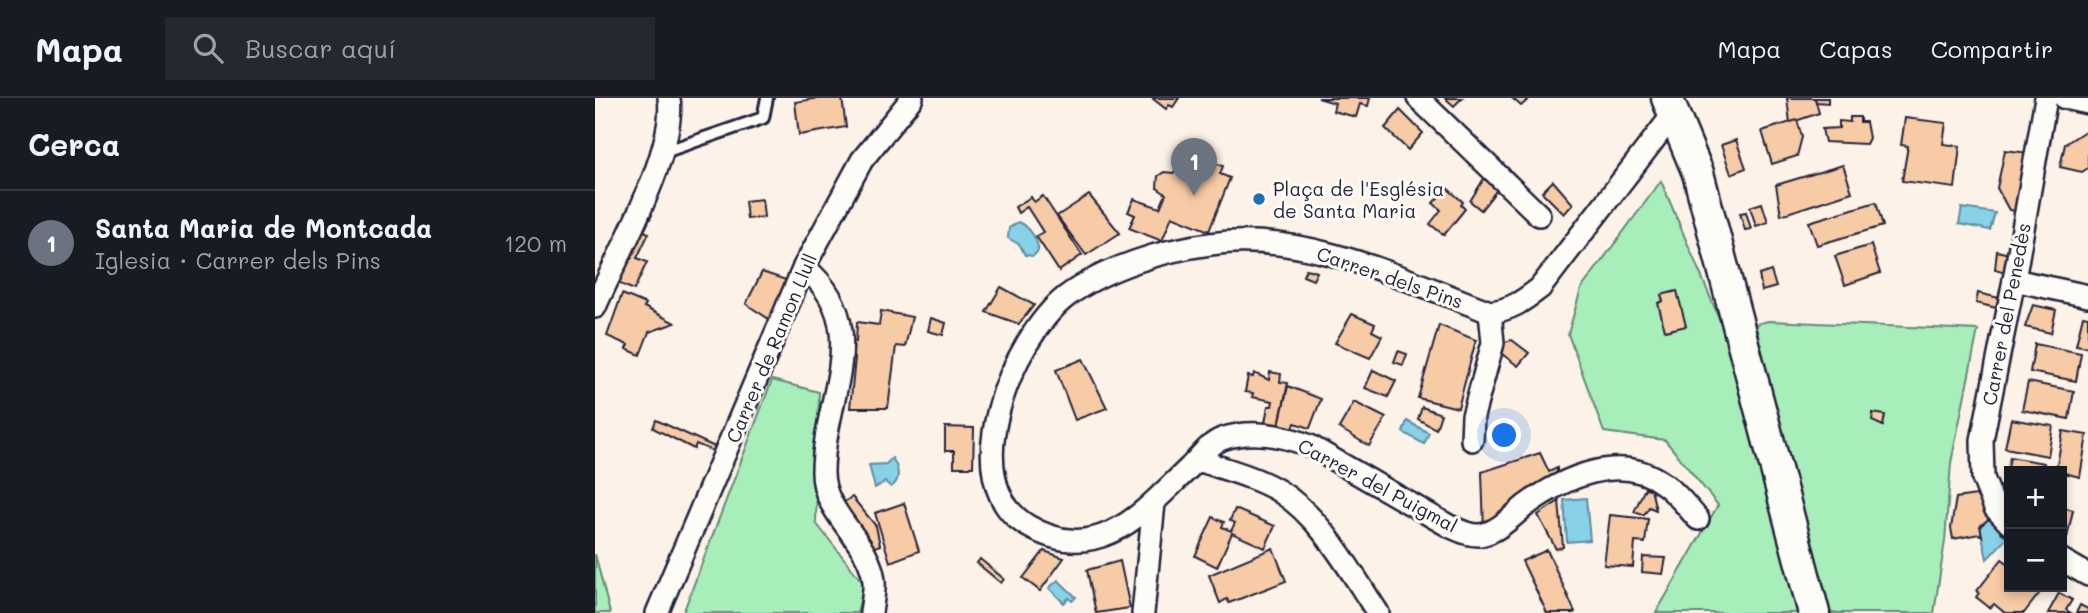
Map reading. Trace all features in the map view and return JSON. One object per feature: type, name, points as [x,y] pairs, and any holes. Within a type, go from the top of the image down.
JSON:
[{"type":"main road","points":[[1671,105],[1698,173],[1814,613]]},
{"type":"street","points":[[595,307],[664,152],[671,114],[669,98]]},
{"type":"street","name":"Carrer de Ramon Llull","points":[[657,613],[804,267],[862,160],[912,98]]},
{"type":"street","points":[[1419,98],[1539,215]]},
{"type":"street","name":"Carrer del Penedès","points":[[2004,518],[1995,508],[1983,478],[1982,440],[2046,98]]},
{"type":"street","points":[[2065,98],[2088,103]]},
{"type":"street","points":[[1472,440],[1473,416],[1493,343],[1490,312],[1515,307],[1540,288],[1671,105]]},
{"type":"street","name":"Carrer dels Pins","points":[[1198,460],[1154,503],[1121,529],[1086,541],[1066,540],[1028,526],[1013,514],[1001,500],[994,481],[991,459],[998,412],[1028,339],[1045,316],[1083,285],[1150,258],[1187,248],[1242,242],[1322,252],[1490,312]]},
{"type":"street","points":[[804,267],[830,294],[839,312],[842,339],[822,474],[830,502],[859,545],[874,580],[871,613]]},
{"type":"street","points":[[2014,279],[2088,296]]},
{"type":"street","name":"Carrer del Puigmal","points":[[1198,460],[1221,440],[1251,434],[1289,438],[1346,466],[1449,526],[1479,535],[1491,531],[1541,495],[1578,475],[1609,468],[1650,475],[1664,483],[1698,519]]},
{"type":"street","points":[[1198,460],[1276,489],[1296,503],[1317,525],[1378,613]]},
{"type":"street","points":[[1143,613],[1154,503]]},
{"type":"street","points":[[2067,563],[2088,575]]},
{"type":"lane","points":[[664,152],[763,118],[767,98]]},
{"type":"green space","points":[[1661,181],[1725,332],[1768,321],[1978,330],[1951,463],[1945,541],[1934,613],[1656,613],[1718,505],[1665,440],[1604,432],[1568,334],[1581,289]]},
{"type":"green space","points":[[772,380],[819,392],[816,523],[864,584],[857,613],[683,613]]},
{"type":"green space","points":[[595,554],[610,613],[595,613]]},
{"type":"water","points":[[1962,208],[1995,213],[1990,230],[1959,224]]},
{"type":"water","points":[[1018,222],[1035,238],[1038,251],[1033,256],[1025,255],[1020,245],[1008,238],[1009,228]]},
{"type":"water","points":[[1407,421],[1429,433],[1424,444],[1403,432]]},
{"type":"water","points":[[892,458],[897,469],[897,481],[891,487],[885,482],[875,488],[869,465],[886,464]]},
{"type":"water","points":[[1586,498],[1590,540],[1567,542],[1564,500]]},
{"type":"water","points":[[1990,518],[2004,534],[2004,541],[1987,559],[1980,526]]},
{"type":"water","points":[[1058,580],[1076,597],[1072,601],[1069,598],[1064,603],[1049,588]]},
{"type":"building","points":[[842,98],[846,127],[799,135],[795,102]]},
{"type":"building","points":[[1152,98],[1179,98],[1173,107],[1169,105],[1166,109]]},
{"type":"building","points":[[1318,98],[1370,98],[1368,106],[1360,104],[1356,117],[1333,111],[1335,103]]},
{"type":"building","points":[[1445,98],[1462,98],[1454,106]]},
{"type":"building","points":[[1512,98],[1530,98],[1521,106]]},
{"type":"building","points":[[1787,98],[1815,98],[1819,113],[1790,123]]},
{"type":"building","points":[[1815,98],[1828,98],[1828,103],[1816,102]]},
{"type":"building","points":[[1400,110],[1423,133],[1408,150],[1385,128]]},
{"type":"building","points":[[1850,117],[1860,117],[1860,122],[1866,122],[1869,138],[1866,144],[1825,142],[1822,129],[1839,128],[1839,121],[1850,122]]},
{"type":"building","points":[[1905,118],[1946,123],[1943,144],[1960,146],[1955,188],[1902,181],[1908,146],[1901,145]]},
{"type":"building","points":[[1797,120],[1802,137],[1797,156],[1772,164],[1762,131]]},
{"type":"building","points":[[2088,129],[2088,168],[2082,172],[2060,167],[2065,144]]},
{"type":"building","points":[[1736,140],[1746,168],[1731,174],[1721,145]]},
{"type":"building","points":[[2005,150],[2029,153],[2017,211],[2009,210],[1997,188]]},
{"type":"building","points":[[1196,155],[1223,166],[1220,174],[1230,178],[1209,231],[1172,216],[1162,241],[1129,228],[1135,215],[1128,212],[1134,199],[1160,208],[1166,194],[1157,188],[1158,176],[1164,172],[1174,173],[1176,169],[1187,174],[1182,168],[1183,162]]},
{"type":"building","points":[[1843,165],[1852,192],[1781,215],[1776,185]]},
{"type":"building","points":[[1487,174],[1499,187],[1481,210],[1470,201]]},
{"type":"building","points":[[1553,181],[1573,204],[1564,214],[1542,192]]},
{"type":"building","points":[[1447,188],[1463,202],[1461,205],[1465,209],[1444,235],[1430,224],[1441,210],[1433,203]]},
{"type":"building","points":[[1089,195],[1120,233],[1086,255],[1057,216]]},
{"type":"building","points":[[1043,196],[1082,255],[1059,271],[1036,236],[1043,232],[1027,207],[1018,213],[1015,207],[1031,197],[1034,202]]},
{"type":"building","points":[[762,199],[764,217],[747,219],[745,201]]},
{"type":"building","points":[[1876,202],[1883,226],[1817,245],[1809,222]]},
{"type":"building","points":[[1762,203],[1768,222],[1756,226],[1750,207]]},
{"type":"building","points":[[643,210],[652,215],[644,231],[649,233],[637,258],[647,262],[634,290],[611,280]]},
{"type":"building","points":[[1746,212],[1751,229],[1745,230],[1740,213]]},
{"type":"building","points":[[1871,245],[1880,273],[1845,285],[1835,256]]},
{"type":"building","points":[[1997,251],[2009,254],[2005,272],[1995,269]]},
{"type":"building","points":[[1306,269],[1317,272],[1313,280],[1303,276]]},
{"type":"building","points":[[1771,271],[1776,287],[1762,291],[1759,275]]},
{"type":"building","points":[[762,272],[789,281],[769,319],[746,304]]},
{"type":"building","points":[[1001,287],[1034,305],[1019,324],[986,312]]},
{"type":"building","points":[[1677,291],[1686,326],[1665,331],[1658,303],[1663,301],[1661,295]]},
{"type":"building","points":[[1978,293],[1999,298],[1996,308],[1976,303]]},
{"type":"building","points":[[622,294],[646,304],[644,307],[675,323],[649,332],[640,355],[626,349],[628,345],[607,336]]},
{"type":"building","points":[[2033,305],[2056,310],[2051,333],[2025,327]]},
{"type":"building","points":[[881,311],[912,317],[905,347],[896,346],[888,408],[850,408],[855,358],[843,356],[849,340],[856,342],[857,322],[879,325]]},
{"type":"building","points":[[1352,314],[1375,324],[1372,331],[1382,336],[1370,358],[1335,343]]},
{"type":"building","points":[[2083,316],[2088,317],[2088,347],[2076,345]]},
{"type":"building","points":[[931,318],[946,323],[943,335],[928,331]]},
{"type":"building","points":[[1439,325],[1476,340],[1458,408],[1418,398]]},
{"type":"building","points":[[1512,340],[1529,353],[1518,366],[1498,351],[1500,343]]},
{"type":"building","points":[[2035,344],[2081,353],[2076,381],[2030,372]]},
{"type":"building","points":[[1398,351],[1407,354],[1403,365],[1394,362]]},
{"type":"building","points":[[1083,359],[1107,408],[1075,420],[1056,370]]},
{"type":"building","points":[[1373,370],[1396,381],[1388,397],[1365,388]]},
{"type":"building","points":[[1270,372],[1281,374],[1280,382],[1288,383],[1279,425],[1265,423],[1268,406],[1272,406],[1273,401],[1252,397],[1253,393],[1245,392],[1248,376],[1253,377],[1254,373],[1269,380]]},
{"type":"building","points":[[2028,382],[2074,391],[2069,419],[2022,410]]},
{"type":"building","points":[[1288,386],[1321,399],[1310,428],[1295,423],[1293,428],[1279,425]]},
{"type":"building","points":[[1354,402],[1386,418],[1369,446],[1339,428]]},
{"type":"building","points":[[1422,407],[1441,414],[1436,429],[1418,419]]},
{"type":"building","points":[[1873,413],[1885,415],[1883,426],[1872,421]]},
{"type":"building","points":[[2011,419],[2053,426],[2048,456],[2005,448]]},
{"type":"building","points":[[656,420],[715,447],[713,451],[696,444],[694,449],[653,428]]},
{"type":"building","points":[[945,427],[974,428],[973,467],[954,467],[954,451],[945,451]]},
{"type":"building","points":[[2063,431],[2087,435],[2080,477],[2067,474],[2067,466],[2057,466]]},
{"type":"building","points":[[1540,453],[1549,472],[1557,468],[1557,474],[1484,530],[1482,472]]},
{"type":"building","points":[[2010,457],[2044,463],[2043,466],[2008,466]]},
{"type":"building","points":[[1645,488],[1651,489],[1656,510],[1649,507],[1644,515],[1634,512]]},
{"type":"building","points":[[1976,495],[1990,518],[1980,526],[1982,536],[1979,534],[1953,539],[1951,528],[1956,498]]},
{"type":"building","points":[[852,497],[876,526],[880,545],[869,550],[838,506]]},
{"type":"building","points":[[1559,501],[1563,547],[1556,549],[1538,515]]},
{"type":"building","points":[[904,503],[919,551],[890,562],[875,513]]},
{"type":"building","points":[[2067,508],[2073,510],[2067,538]]},
{"type":"building","points":[[1235,509],[1275,526],[1265,548],[1232,533],[1217,567],[1195,556],[1213,517],[1224,522],[1222,527],[1231,531],[1235,523],[1230,520]]},
{"type":"building","points":[[1610,515],[1648,519],[1645,543],[1635,542],[1633,567],[1604,565]]},
{"type":"building","points":[[1273,548],[1286,581],[1229,603],[1227,599],[1220,603],[1209,575]]},
{"type":"building","points":[[1547,550],[1575,612],[1573,613],[1547,613],[1522,561]]},
{"type":"building","points":[[1044,551],[1064,558],[1040,591],[1023,578]]},
{"type":"building","points":[[1643,557],[1666,558],[1663,574],[1642,572]]},
{"type":"building","points":[[980,559],[1004,579],[1001,583],[977,563]]},
{"type":"building","points":[[2002,559],[2004,592],[2040,592],[2024,613],[2005,613],[1994,604],[1990,608],[1976,597],[1979,593],[1977,591]]},
{"type":"building","points":[[1120,561],[1130,608],[1096,613],[1087,570]]},
{"type":"building","points":[[2059,593],[2072,600],[2066,610],[2071,613],[2048,613]]},
{"type":"building","points":[[2080,605],[2088,609],[2088,613],[2076,613]]},
{"type":"place","name":"Santa Maria de Montcada","points":[[1194,196]]},
{"type":"place","name":"Plaça de l'Església de Santa Maria","points":[[1259,199]]}]
